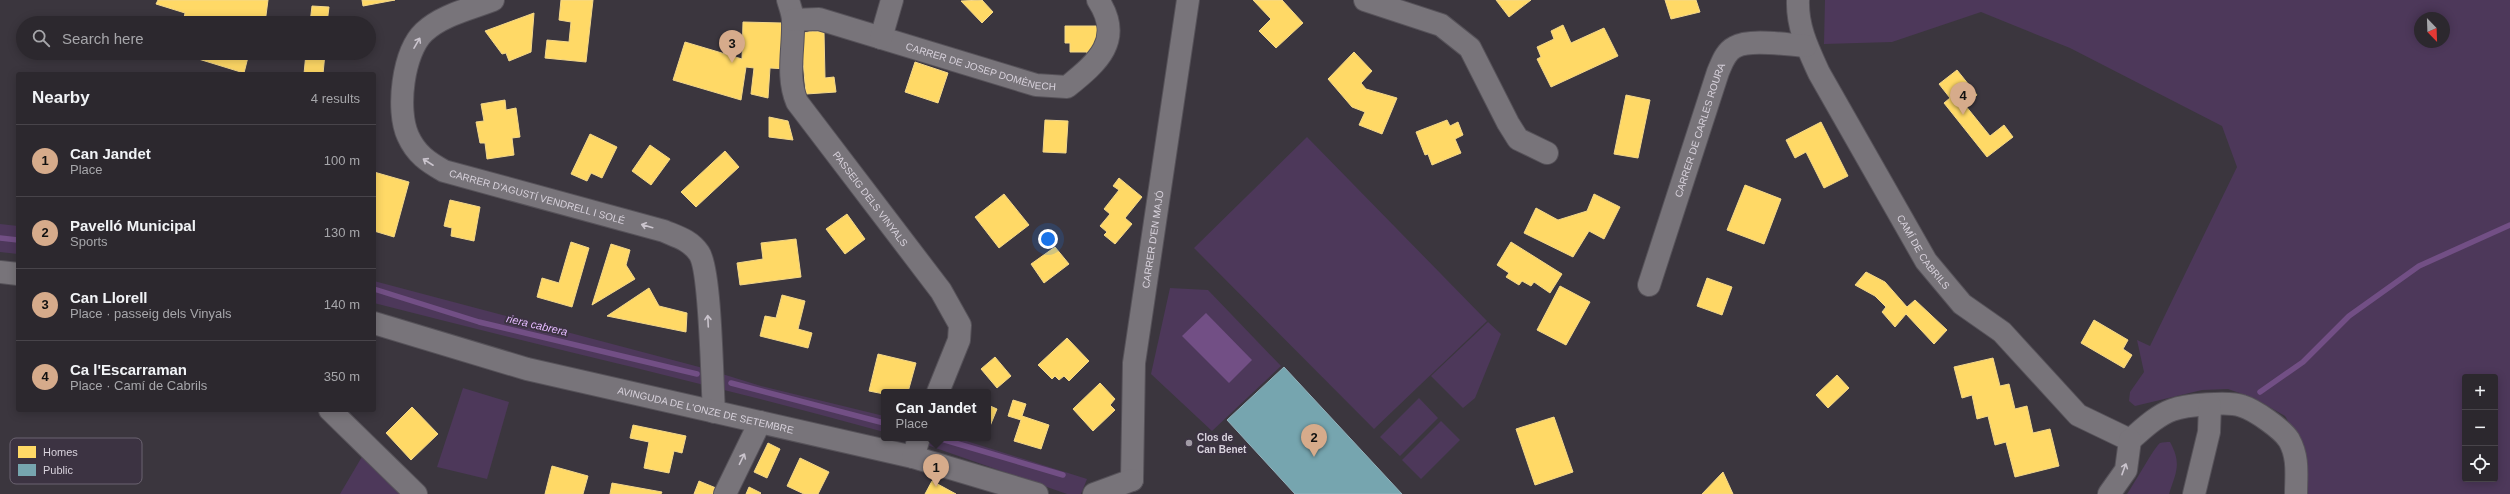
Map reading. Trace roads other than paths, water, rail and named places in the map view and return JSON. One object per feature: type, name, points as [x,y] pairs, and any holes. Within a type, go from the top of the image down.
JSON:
[{"type":"street","name":"CARRER D'AGUSTÍ VENDRELL I SOLÉ","points":[[493,0],[442,20],[424,33],[409,58],[402,100],[408,136],[424,160],[444,171],[664,231],[689,241],[700,255],[706,280],[714,412]]},
{"type":"street","points":[[880,38],[892,0]]},
{"type":"street","name":"CARRER DE JOSEP DOMÈNECH","points":[[791,10],[1036,85],[1067,86],[1095,64],[1108,41],[1107,14],[1098,0]]},
{"type":"street","name":"CARRER D'EN MAJÓ","points":[[1136,487],[1134,363],[1188,0]]},
{"type":"street","points":[[1365,0],[1441,25],[1470,48],[1508,124],[1518,139],[1547,153]]},
{"type":"street","name":"CAMÍ DE CABRILS","points":[[1798,0],[1797,18],[1806,46],[1819,73],[1844,114],[1900,218],[1931,266],[1962,304],[2002,332],[2078,415],[2130,440]]},
{"type":"street","name":"PASSEIG DELS VINYALS","points":[[791,10],[790,54],[792,90],[797,102],[941,291],[960,325],[959,340],[939,389]]},
{"type":"street","name":"CARRER DE CARLES ROURA","points":[[1649,285],[1725,56],[1735,46],[1750,43],[1806,46]]},
{"type":"street","points":[[0,272],[16,274]]},
{"type":"street","name":"AVINGUDA DE L'ONZE DE SETEMBRE","points":[[376,324],[527,369],[714,412],[760,422],[916,447],[1037,494]]},
{"type":"street","points":[[2194,494],[2209,432],[2210,405]]},
{"type":"street","points":[[2109,494],[2126,470],[2130,440],[2154,420],[2173,410],[2210,405],[2242,405],[2268,421],[2288,440],[2297,462],[2296,494]]},
{"type":"street","points":[[332,412],[416,494]]},
{"type":"street","points":[[724,494],[760,422]]},
{"type":"street","points":[[1105,491],[1136,487]]},
{"type":"waterway","points":[[2260,392],[2303,362],[2349,316],[2419,266],[2510,225]]},
{"type":"waterway","name":"riera cabrera","points":[[0,238],[16,240]]},
{"type":"waterway","name":"riera cabrera","points":[[376,290],[479,322],[697,374]]},
{"type":"waterway","name":"riera cabrera","points":[[731,383],[881,422]]},
{"type":"waterway","name":"riera cabrera","points":[[948,441],[1063,475]]},
{"type":"place","name":"Can Llorell","points":[[732,63]]},
{"type":"place","name":"Ca l'Escarraman","points":[[1963,115]]},
{"type":"place","name":"Clos de Can Benet","points":[[1189,443]]},
{"type":"place","name":"Pavelló Municipal","points":[[1314,457]]},
{"type":"place","name":"Can Jandet","points":[[936,487]]}]
